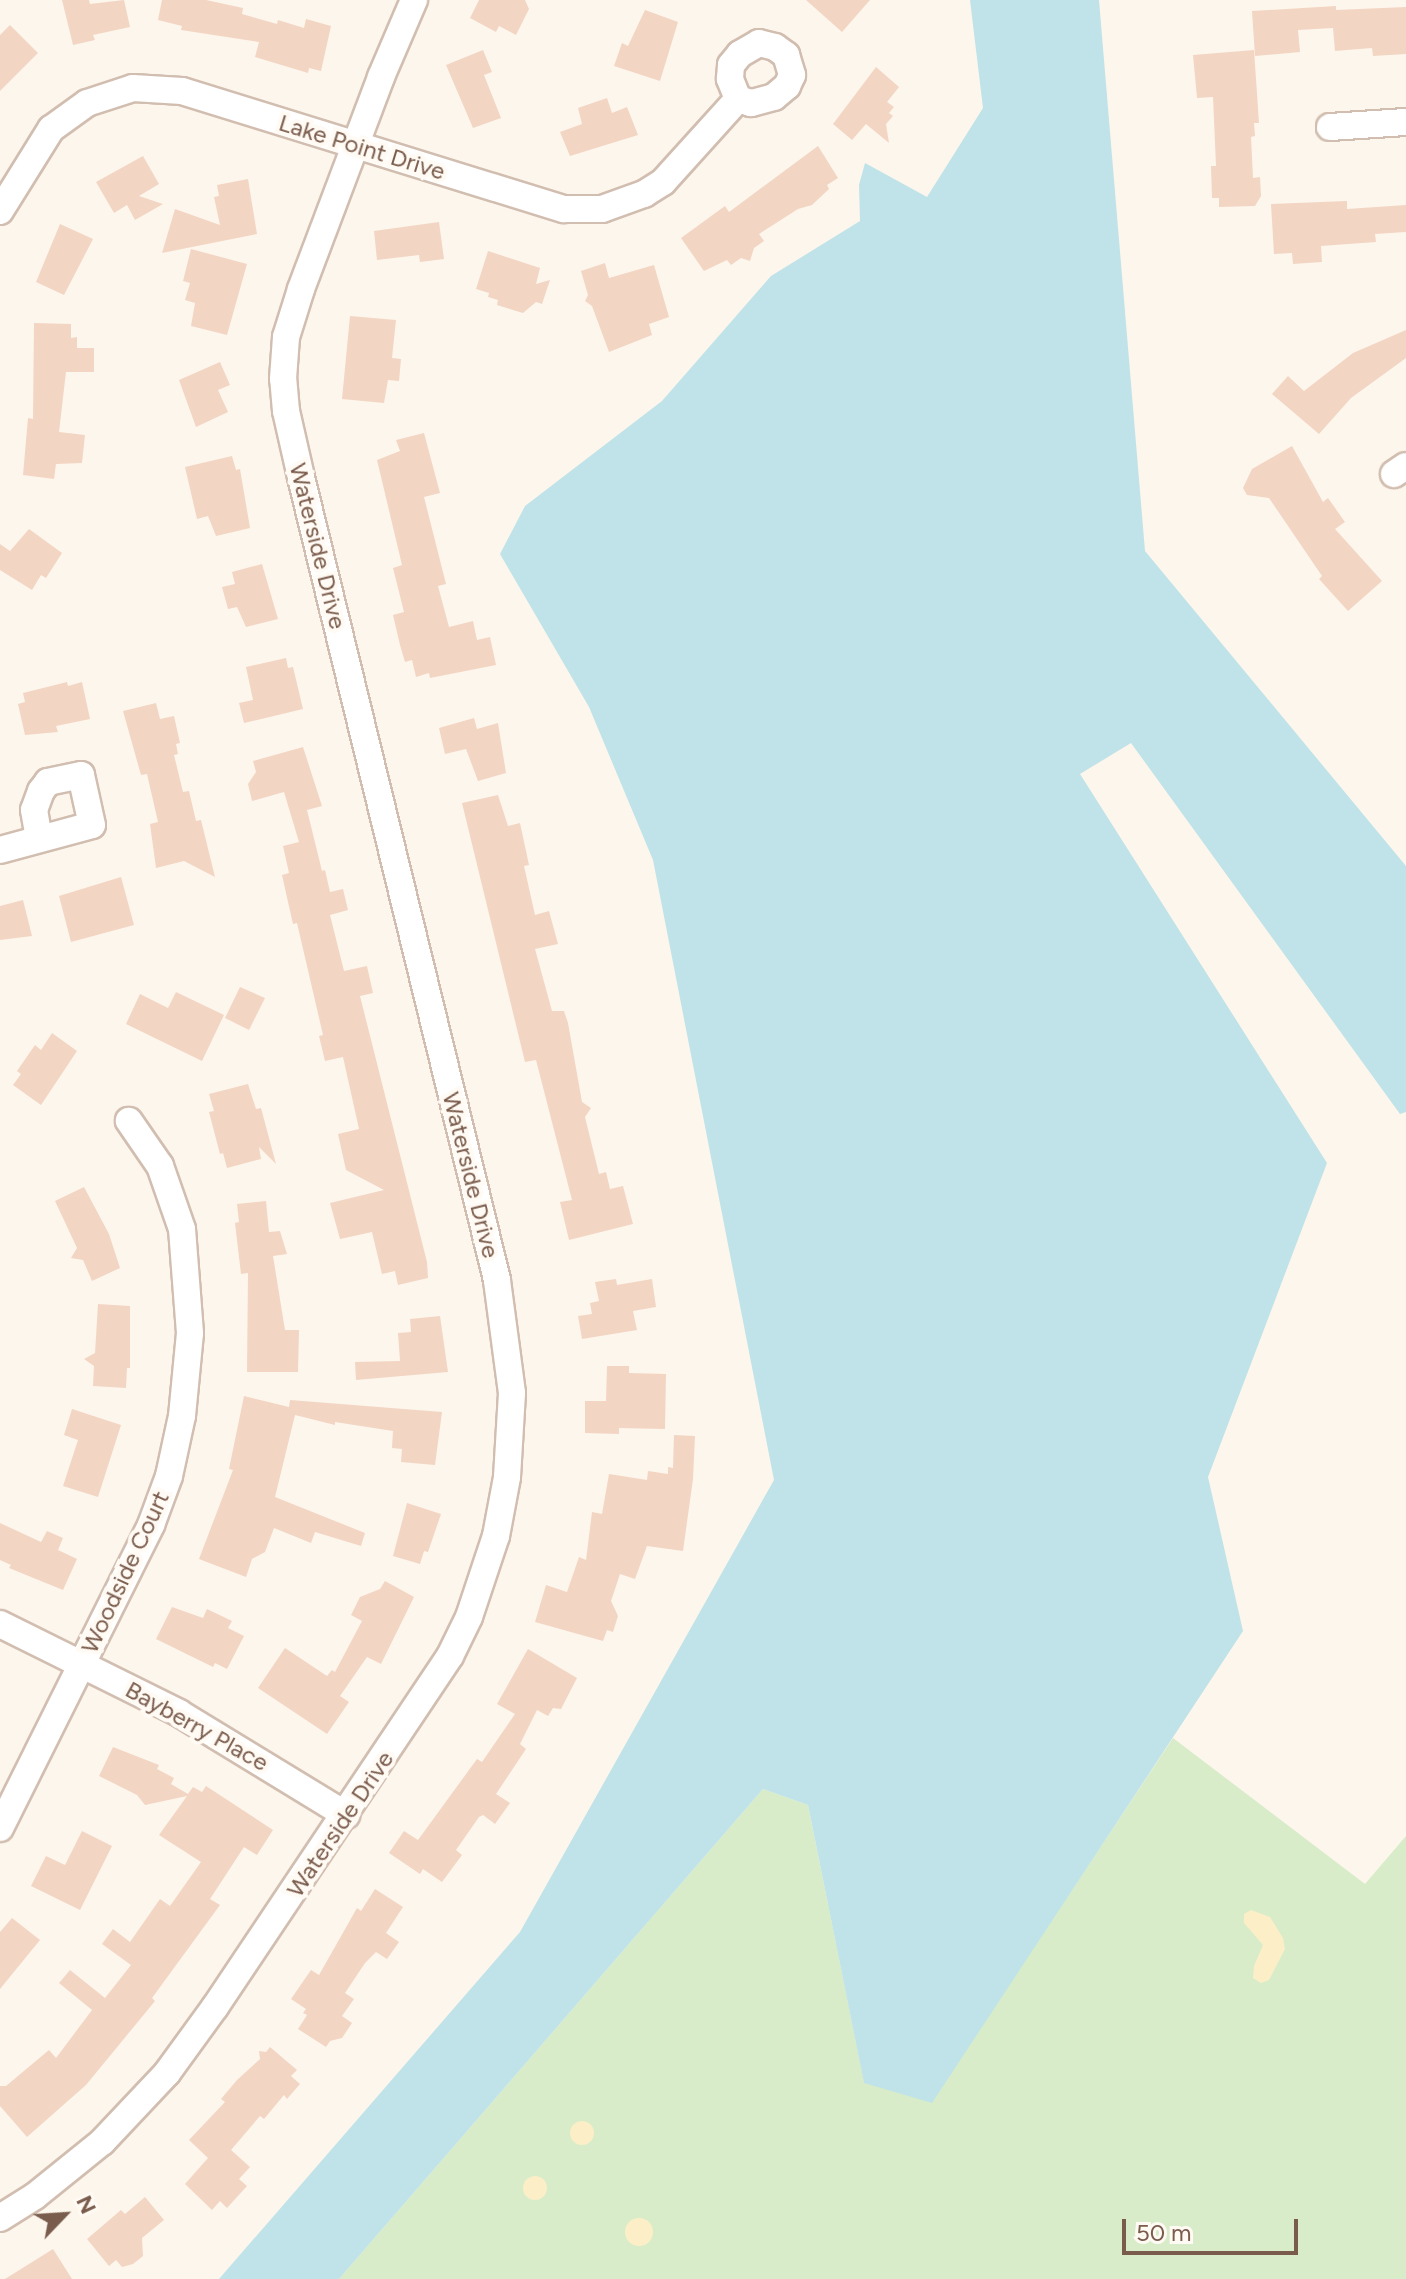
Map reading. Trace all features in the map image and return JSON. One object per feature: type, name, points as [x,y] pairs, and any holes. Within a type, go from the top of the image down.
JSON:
[{"type":"street","name":"Waterside Drive","points":[[0,2218],[35,2196],[102,2142],[167,2073],[423,1700],[469,1617],[496,1536],[507,1477],[512,1393],[497,1280],[286,411],[283,379],[286,337],[356,145],[414,0]]},
{"type":"street","name":"Lake Point Drive","points":[[0,211],[51,129],[87,103],[133,88],[154,86],[182,91],[544,205],[602,209],[644,194],[663,182],[738,99]]},
{"type":"street","points":[[1330,127],[1406,122]]},
{"type":"street","points":[[0,850],[39,839]]},
{"type":"street","name":"Woodside Court","points":[[0,1828],[156,1512],[169,1476],[188,1380],[189,1282],[182,1229],[160,1166],[129,1121]]},
{"type":"street","name":"Bayberry Place","points":[[0,1624],[179,1713],[346,1815]]},
{"type":"green space","points":[[1173,1738],[1365,1884],[1406,1836],[1406,2279],[339,2279],[763,1789],[808,1805],[864,2082],[931,2102]]},
{"type":"sand","points":[[1251,1910],[1270,1917],[1283,1938],[1285,1949],[1269,1980],[1261,1983],[1253,1978],[1254,1966],[1263,1945],[1244,1923],[1244,1914]]},
{"type":"sand","points":[[582,2121],[591,2124],[594,2133],[591,2142],[582,2145],[573,2142],[570,2133],[573,2124]]},
{"type":"sand","points":[[530,2176],[540,2176],[547,2183],[547,2193],[540,2200],[530,2200],[523,2193],[523,2183]]},
{"type":"sand","points":[[639,2218],[649,2222],[653,2232],[649,2242],[639,2246],[629,2242],[625,2232],[629,2222]]},
{"type":"water","points":[[970,0],[1099,0],[1145,551],[1406,866],[1406,1112],[1400,1114],[1131,743],[1080,774],[1327,1163],[1208,1477],[1243,1631],[932,2103],[864,2083],[808,1805],[763,1789],[339,2279],[219,2279],[520,1932],[774,1480],[653,860],[589,707],[500,554],[525,506],[662,401],[771,276],[860,221],[859,185],[865,163],[927,197],[983,108]]},
{"type":"building","points":[[62,0],[89,0],[90,4],[124,0],[130,27],[93,35],[95,40],[73,45]]},
{"type":"building","points":[[162,0],[206,0],[243,8],[242,14],[277,24],[278,20],[304,28],[306,19],[331,26],[321,71],[309,68],[308,73],[255,57],[259,42],[181,30],[182,26],[158,20]]},
{"type":"building","points":[[479,0],[525,0],[529,9],[516,35],[499,26],[496,32],[470,18]]},
{"type":"building","points":[[806,0],[870,0],[842,32]]},
{"type":"building","points":[[1336,6],[1336,10],[1406,7],[1406,54],[1373,56],[1372,48],[1335,51],[1333,28],[1298,30],[1300,52],[1255,56],[1252,11]]},
{"type":"building","points":[[645,10],[678,22],[660,81],[614,66],[622,43],[628,46]]},
{"type":"building","points":[[10,25],[38,53],[0,91],[0,35]]},
{"type":"building","points":[[483,50],[492,72],[484,75],[501,118],[473,128],[446,65]]},
{"type":"building","points":[[1254,50],[1259,123],[1254,123],[1255,136],[1251,137],[1253,178],[1260,177],[1261,196],[1255,206],[1219,207],[1219,198],[1212,198],[1211,166],[1216,166],[1213,97],[1197,98],[1193,55]]},
{"type":"building","points":[[876,67],[899,87],[887,102],[894,107],[889,113],[893,116],[886,124],[889,143],[866,124],[852,140],[833,124]]},
{"type":"building","points":[[607,98],[612,113],[627,107],[638,135],[570,156],[560,132],[582,124],[578,108]]},
{"type":"building","points":[[818,146],[838,178],[827,185],[829,189],[812,205],[798,209],[759,234],[764,241],[754,248],[750,261],[741,258],[731,265],[727,260],[704,271],[681,238],[725,206],[729,212]]},
{"type":"building","points":[[143,156],[159,184],[139,196],[163,204],[135,220],[127,205],[114,213],[96,182]]},
{"type":"building","points":[[248,179],[257,234],[162,253],[175,209],[220,225],[214,197],[219,196],[217,185]]},
{"type":"building","points":[[1347,201],[1347,209],[1406,205],[1406,232],[1375,234],[1376,242],[1321,246],[1322,262],[1293,264],[1292,253],[1274,254],[1271,204]]},
{"type":"building","points":[[439,222],[444,259],[420,262],[419,255],[377,260],[374,231]]},
{"type":"building","points":[[60,224],[93,239],[64,295],[36,282]]},
{"type":"building","points":[[191,249],[247,264],[227,335],[191,326],[195,303],[185,300],[190,283],[183,281]]},
{"type":"building","points":[[488,251],[540,268],[536,284],[550,280],[542,304],[536,302],[523,313],[497,305],[498,300],[488,297],[489,293],[476,289]]},
{"type":"building","points":[[605,263],[609,278],[654,265],[669,317],[649,324],[652,335],[609,352],[592,306],[585,301],[588,295],[581,271]]},
{"type":"building","points":[[350,316],[396,320],[392,358],[401,359],[399,381],[388,380],[384,403],[342,399]]},
{"type":"building","points":[[34,323],[71,324],[71,338],[77,337],[77,348],[94,348],[94,372],[66,372],[59,432],[85,435],[82,463],[56,464],[54,479],[23,475],[28,418],[33,419]]},
{"type":"building","points":[[1406,330],[1406,358],[1351,398],[1319,434],[1272,394],[1288,376],[1304,391],[1353,353]]},
{"type":"building","points":[[220,362],[230,385],[218,390],[228,412],[196,427],[179,380]]},
{"type":"building","points":[[424,433],[440,493],[424,497],[446,584],[438,586],[449,627],[473,621],[477,640],[490,637],[496,665],[430,678],[429,673],[416,677],[412,660],[405,662],[400,645],[393,615],[404,612],[393,568],[402,565],[377,460],[400,451],[396,440]]},
{"type":"building","points":[[1292,446],[1323,502],[1328,498],[1345,522],[1335,529],[1382,581],[1348,611],[1319,579],[1322,576],[1269,498],[1247,495],[1243,488],[1252,469]]},
{"type":"building","points":[[232,456],[236,470],[240,469],[250,528],[216,536],[208,516],[197,519],[185,467]]},
{"type":"building","points":[[29,529],[62,553],[46,578],[41,575],[32,590],[0,570],[0,544],[10,551]]},
{"type":"building","points":[[262,564],[278,619],[246,627],[237,607],[228,609],[222,587],[235,584],[232,572]]},
{"type":"building","points":[[286,658],[288,668],[293,667],[303,709],[244,723],[239,703],[253,700],[246,667]]},
{"type":"building","points":[[67,682],[68,686],[82,682],[90,719],[56,726],[58,732],[25,735],[18,704],[25,702],[23,693]]},
{"type":"building","points":[[156,703],[160,719],[174,716],[180,743],[176,744],[178,754],[174,755],[183,792],[189,791],[196,821],[201,820],[215,877],[184,861],[156,868],[150,824],[158,822],[147,774],[141,775],[123,711]]},
{"type":"building","points":[[474,718],[477,729],[498,723],[506,773],[478,781],[466,749],[445,754],[439,728]]},
{"type":"building","points":[[303,747],[322,806],[307,810],[322,871],[325,870],[330,892],[343,889],[348,910],[330,915],[344,971],[367,966],[373,993],[360,996],[427,1262],[428,1278],[398,1285],[395,1271],[382,1274],[372,1232],[340,1239],[330,1203],[384,1190],[346,1170],[338,1134],[359,1129],[343,1057],[325,1061],[319,1036],[323,1035],[297,923],[293,924],[288,902],[282,875],[289,873],[283,846],[299,842],[284,792],[252,801],[248,784],[256,772],[253,761]]},
{"type":"building","points":[[498,795],[508,826],[520,823],[529,865],[524,866],[535,915],[549,911],[558,944],[535,949],[552,1011],[564,1011],[568,1023],[582,1102],[591,1108],[585,1117],[599,1174],[606,1172],[610,1189],[623,1186],[633,1224],[569,1240],[560,1202],[572,1200],[536,1060],[525,1062],[462,803]]},
{"type":"building","points":[[121,877],[134,925],[71,942],[59,896]]},
{"type":"building","points":[[23,900],[32,936],[0,940],[0,906]]},
{"type":"building","points":[[240,987],[265,998],[249,1030],[225,1018]]},
{"type":"building","points":[[176,992],[224,1015],[202,1061],[126,1024],[140,994],[168,1008]]},
{"type":"building","points":[[52,1033],[77,1051],[41,1105],[13,1085],[21,1074],[17,1071],[35,1045],[41,1050]]},
{"type":"building","points":[[248,1084],[256,1109],[261,1108],[276,1164],[259,1147],[261,1159],[227,1168],[209,1112],[214,1111],[209,1094]]},
{"type":"building","points":[[84,1187],[109,1234],[120,1268],[92,1281],[83,1260],[71,1258],[77,1248],[55,1201]]},
{"type":"building","points":[[266,1201],[269,1232],[280,1231],[287,1254],[273,1256],[285,1330],[299,1330],[298,1372],[247,1372],[248,1273],[241,1274],[235,1223],[239,1222],[237,1204]]},
{"type":"building","points":[[616,1279],[617,1285],[652,1279],[656,1307],[633,1311],[637,1330],[582,1339],[578,1316],[592,1314],[590,1303],[599,1301],[595,1282]]},
{"type":"building","points":[[98,1304],[130,1306],[130,1368],[127,1368],[126,1388],[93,1386],[94,1366],[84,1359],[95,1353]]},
{"type":"building","points":[[440,1316],[448,1372],[356,1380],[355,1362],[400,1361],[398,1333],[411,1332],[410,1319]]},
{"type":"building","points":[[607,1366],[629,1366],[629,1373],[666,1374],[665,1429],[619,1428],[619,1434],[585,1433],[585,1401],[606,1401]]},
{"type":"building","points":[[244,1396],[289,1407],[290,1400],[442,1412],[435,1465],[401,1462],[402,1449],[392,1448],[393,1431],[335,1422],[335,1425],[295,1415],[275,1497],[365,1533],[361,1546],[315,1532],[311,1543],[274,1528],[265,1552],[252,1559],[246,1577],[199,1559],[233,1470],[229,1469]]},
{"type":"building","points":[[72,1409],[121,1425],[98,1497],[63,1486],[78,1440],[64,1435]]},
{"type":"building","points":[[674,1435],[695,1436],[693,1479],[683,1551],[647,1546],[635,1579],[620,1574],[611,1601],[618,1616],[613,1632],[607,1630],[603,1641],[535,1622],[546,1585],[567,1592],[579,1557],[586,1560],[592,1512],[602,1514],[609,1474],[647,1480],[648,1471],[668,1474],[668,1467],[673,1468]]},
{"type":"building","points":[[407,1503],[441,1514],[428,1552],[424,1551],[420,1564],[393,1556]]},
{"type":"building","points":[[0,1523],[41,1542],[47,1531],[63,1538],[58,1550],[77,1559],[63,1590],[9,1568],[11,1565],[0,1560]]},
{"type":"building","points":[[385,1581],[414,1597],[381,1664],[367,1657],[340,1696],[349,1702],[327,1734],[258,1688],[285,1648],[327,1676],[332,1670],[335,1672],[362,1621],[351,1615],[360,1597],[380,1589]]},
{"type":"building","points":[[172,1607],[203,1618],[207,1609],[232,1621],[228,1628],[244,1636],[227,1669],[215,1663],[213,1667],[156,1639]]},
{"type":"building","points":[[528,1649],[577,1678],[561,1709],[553,1708],[548,1716],[537,1710],[520,1744],[526,1749],[496,1794],[510,1803],[495,1824],[483,1815],[479,1817],[456,1850],[462,1855],[442,1882],[423,1869],[420,1874],[389,1853],[404,1831],[418,1840],[477,1759],[482,1762],[515,1714],[497,1704]]},
{"type":"building","points":[[113,1747],[159,1765],[157,1769],[174,1778],[171,1784],[188,1794],[193,1787],[202,1792],[206,1786],[273,1830],[257,1855],[244,1847],[210,1899],[220,1905],[152,1998],[155,2001],[86,2085],[27,2137],[0,2106],[0,2086],[6,2086],[49,2050],[56,2058],[92,2010],[59,1983],[70,1970],[105,1998],[131,1965],[102,1944],[113,1929],[130,1942],[160,1899],[170,1906],[201,1862],[159,1835],[187,1796],[145,1805],[137,1795],[99,1776]]},
{"type":"building","points":[[82,1831],[112,1846],[80,1910],[31,1886],[46,1856],[65,1865]]},
{"type":"building","points":[[375,1889],[403,1907],[386,1933],[399,1942],[387,1959],[376,1952],[365,1963],[345,1993],[354,1999],[342,2016],[352,2023],[342,2038],[330,2041],[326,2047],[298,2029],[307,2015],[303,2013],[306,2009],[291,1999],[311,1970],[319,1975],[357,1908],[361,1911]]},
{"type":"building","points":[[12,1918],[40,1940],[0,1989],[0,1932]]},
{"type":"building","points":[[270,2047],[297,2070],[291,2076],[300,2084],[287,2099],[284,2095],[264,2119],[260,2116],[231,2150],[250,2167],[239,2179],[247,2186],[227,2208],[220,2201],[212,2210],[185,2184],[208,2158],[189,2140],[225,2102],[221,2099],[237,2080],[260,2059],[259,2051],[266,2052]]},
{"type":"building","points":[[145,2197],[164,2220],[142,2238],[143,2256],[133,2264],[122,2267],[116,2260],[109,2266],[87,2239],[121,2210],[125,2214]]},
{"type":"building","points":[[53,2249],[72,2279],[5,2279]]}]
